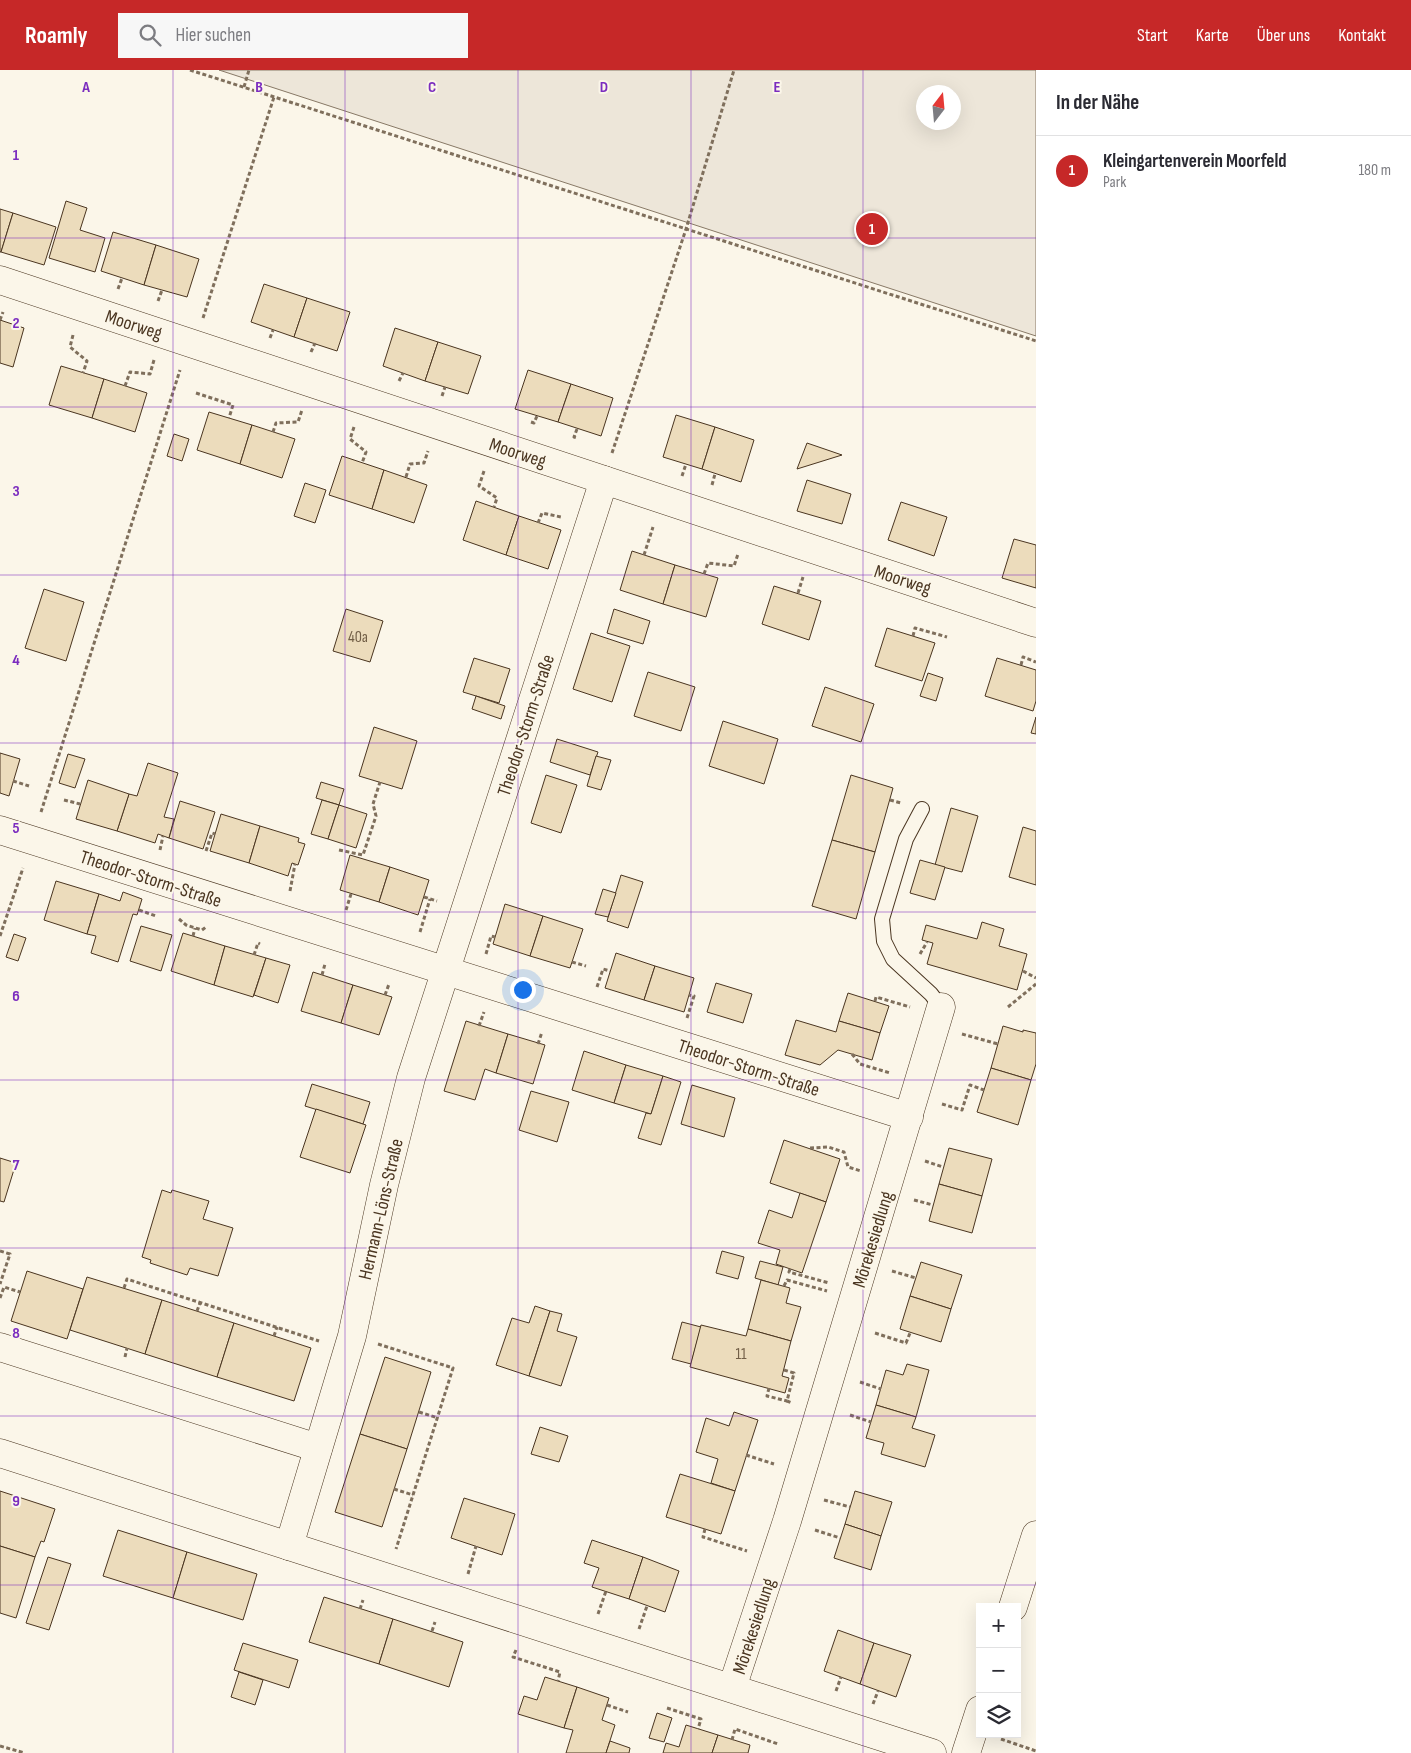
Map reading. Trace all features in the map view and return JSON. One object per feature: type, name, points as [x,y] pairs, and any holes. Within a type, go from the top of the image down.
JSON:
[{"type":"street","name":"Moorweg","points":[[0,280],[1036,623]]},
{"type":"street","name":"Theodor-Storm-Straße","points":[[446,971],[604,480]]},
{"type":"street","name":"Theodor-Storm-Straße","points":[[0,830],[446,971],[914,1099]]},
{"type":"street","name":"Hermann-Löns-Straße","points":[[290,1546],[350,1343],[384,1184],[411,1078],[446,971]]},
{"type":"street","name":"Mörekesiedlung","points":[[732,1688],[775,1559],[939,1016]]},
{"type":"street","points":[[0,1347],[318,1448]]},
{"type":"street","points":[[0,1453],[387,1577]]},
{"type":"street","points":[[1014,1603],[1036,1535]]},
{"type":"street","name":"Mörekesiedlung","points":[[387,1577],[932,1753]]},
{"type":"street","points":[[966,1753],[976,1722]]},
{"type":"lane","points":[[922,809],[906,839],[882,919],[884,940],[893,959],[931,994],[939,1016]]},
{"type":"path","points":[[190,70],[1036,341]]},
{"type":"path","points":[[244,87],[249,70]]},
{"type":"path","points":[[604,480],[686,229],[734,70]]},
{"type":"path","points":[[0,936],[33,840],[192,344],[274,97]]},
{"type":"path","points":[[82,307],[70,347],[87,361],[83,373]]},
{"type":"path","points":[[125,386],[130,372],[150,374],[163,334]]},
{"type":"path","points":[[273,432],[276,423],[298,422],[310,383]]},
{"type":"path","points":[[196,393],[233,405],[229,418]]},
{"type":"path","points":[[362,400],[350,439],[366,452],[362,463]]},
{"type":"path","points":[[493,443],[479,486],[497,498],[494,508]]},
{"type":"path","points":[[538,523],[542,513],[563,517]]},
{"type":"path","points":[[704,574],[708,563],[734,566],[746,527]]},
{"type":"path","points":[[913,636],[915,628],[947,637]]},
{"type":"path","points":[[1021,665],[1023,658],[1036,662]]},
{"type":"path","points":[[13,781],[29,786]]},
{"type":"path","points":[[338,850],[363,855],[376,816],[373,804],[380,782]]},
{"type":"path","points":[[64,800],[80,804]]},
{"type":"path","points":[[206,851],[212,834],[215,834]]},
{"type":"path","points":[[138,910],[156,916]]},
{"type":"path","points":[[193,936],[195,928]]},
{"type":"path","points":[[254,955],[258,943],[265,945]]},
{"type":"path","points":[[572,962],[586,966]]},
{"type":"path","points":[[1022,971],[1036,978]]},
{"type":"path","points":[[1008,1007],[1036,984]]},
{"type":"path","points":[[875,1001],[876,997],[939,1016],[998,1044]]},
{"type":"path","points":[[852,1054],[860,1064],[914,1099],[962,1110],[970,1086],[984,1090]]},
{"type":"path","points":[[810,1148],[828,1147],[844,1152],[848,1167],[890,1179]]},
{"type":"path","points":[[0,1251],[10,1254],[0,1284]]},
{"type":"path","points":[[790,1269],[789,1272],[852,1305],[906,1343],[910,1333]]},
{"type":"path","points":[[124,1288],[127,1279],[277,1327],[453,1368],[387,1577]]},
{"type":"path","points":[[784,1286],[786,1280],[852,1305]]},
{"type":"path","points":[[0,1298],[4,1287],[20,1292]]},
{"type":"path","points":[[197,1311],[200,1303]]},
{"type":"path","points":[[274,1336],[277,1327]]},
{"type":"path","points":[[769,1388],[767,1396],[786,1401]]},
{"type":"path","points":[[419,1412],[438,1418]]},
{"type":"path","points":[[394,1489],[413,1495]]},
{"type":"path","points":[[705,1529],[703,1537],[775,1559]]},
{"type":"path","points":[[607,1705],[628,1712]]},
{"type":"path","points":[[667,1708],[701,1719],[698,1729]]},
{"type":"path","points":[[732,1740],[734,1729],[778,1744]]},
{"type":"path","points":[[999,1738],[1036,1751]]},
{"type":"path","points":[[0,1746],[26,1753]]},
{"type":"shaded area","points":[[219,70],[1036,70],[1036,336]]},
{"type":"building","points":[[66,201],[87,208],[80,230],[105,238],[95,272],[49,258]]},
{"type":"building","points":[[0,209],[13,213],[1,252],[0,252]]},
{"type":"building","points":[[13,213],[56,227],[44,265],[1,252]]},
{"type":"building","points":[[113,232],[156,245],[144,285],[101,271]]},
{"type":"building","points":[[156,245],[199,259],[187,297],[144,285]]},
{"type":"building","points":[[264,284],[307,298],[294,337],[251,322]]},
{"type":"building","points":[[307,298],[350,312],[337,351],[294,337]]},
{"type":"building","points":[[0,320],[24,328],[13,367],[0,363]]},
{"type":"building","points":[[395,328],[438,342],[425,381],[383,366]]},
{"type":"building","points":[[438,342],[481,356],[468,394],[425,381]]},
{"type":"building","points":[[61,366],[104,379],[92,418],[49,405]]},
{"type":"building","points":[[528,370],[571,384],[558,422],[515,409]]},
{"type":"building","points":[[104,379],[147,393],[135,432],[92,418]]},
{"type":"building","points":[[571,384],[613,398],[601,436],[558,422]]},
{"type":"building","points":[[209,412],[252,425],[240,464],[197,450]]},
{"type":"building","points":[[676,415],[715,427],[702,469],[663,457]]},
{"type":"building","points":[[252,425],[295,439],[282,478],[240,464]]},
{"type":"building","points":[[715,427],[754,440],[741,482],[702,469]]},
{"type":"building","points":[[174,434],[189,439],[182,461],[167,456]]},
{"type":"building","points":[[807,443],[842,455],[797,469]]},
{"type":"building","points":[[342,456],[384,470],[372,509],[329,495]]},
{"type":"building","points":[[384,470],[427,485],[414,523],[372,509]]},
{"type":"building","points":[[807,480],[851,494],[842,524],[797,511]]},
{"type":"building","points":[[305,483],[326,490],[315,523],[294,516]]},
{"type":"building","points":[[476,501],[519,516],[506,555],[463,540]]},
{"type":"building","points":[[901,502],[947,517],[934,556],[888,540]]},
{"type":"building","points":[[519,516],[561,530],[548,569],[506,555]]},
{"type":"building","points":[[1014,539],[1036,545],[1036,588],[1002,578]]},
{"type":"building","points":[[632,551],[675,565],[663,604],[620,590]]},
{"type":"building","points":[[675,565],[718,578],[706,617],[663,604]]},
{"type":"building","points":[[774,586],[821,601],[809,640],[762,624]]},
{"type":"building","points":[[44,589],[84,602],[66,661],[25,648]]},
{"type":"building","points":[[346,609],[383,621],[370,662],[333,651]]},
{"type":"building","points":[[614,609],[650,621],[643,644],[607,633]]},
{"type":"building","points":[[887,628],[935,643],[922,681],[875,666]]},
{"type":"building","points":[[591,633],[630,646],[612,702],[573,689]]},
{"type":"building","points":[[474,658],[510,669],[499,703],[463,692]]},
{"type":"building","points":[[997,658],[1036,670],[1036,701],[1033,711],[985,696]]},
{"type":"building","points":[[648,672],[695,687],[681,731],[634,716]]},
{"type":"building","points":[[928,673],[943,678],[936,701],[920,696]]},
{"type":"building","points":[[825,687],[874,704],[861,742],[812,726]]},
{"type":"building","points":[[476,696],[505,706],[501,719],[472,709]]},
{"type":"building","points":[[1036,717],[1036,734],[1031,733]]},
{"type":"building","points":[[723,721],[778,739],[764,784],[709,766]]},
{"type":"building","points":[[374,727],[417,741],[402,789],[359,776]]},
{"type":"building","points":[[557,739],[598,752],[590,775],[550,762]]},
{"type":"building","points":[[0,753],[20,759],[9,796],[0,793]]},
{"type":"building","points":[[68,754],[85,759],[75,788],[59,783]]},
{"type":"building","points":[[596,756],[611,760],[601,790],[587,786]]},
{"type":"building","points":[[148,763],[178,773],[164,817],[174,819],[169,838],[158,834],[155,843],[117,831],[129,794],[137,796]]},
{"type":"building","points":[[546,775],[577,785],[561,833],[531,823]]},
{"type":"building","points":[[851,775],[893,788],[875,852],[832,840]]},
{"type":"building","points":[[88,780],[129,794],[117,831],[76,819]]},
{"type":"building","points":[[321,782],[344,789],[339,805],[316,798]]},
{"type":"building","points":[[322,800],[339,805],[328,839],[311,834]]},
{"type":"building","points":[[180,801],[215,812],[203,849],[169,838]]},
{"type":"building","points":[[339,805],[367,814],[356,848],[328,839]]},
{"type":"building","points":[[951,808],[978,816],[962,872],[935,865]]},
{"type":"building","points":[[221,814],[260,826],[249,863],[210,851]]},
{"type":"building","points":[[260,826],[299,838],[298,842],[305,844],[298,865],[292,863],[288,876],[249,863]]},
{"type":"building","points":[[1023,827],[1036,831],[1036,885],[1009,877]]},
{"type":"building","points":[[832,840],[875,852],[856,919],[812,906]]},
{"type":"building","points":[[350,855],[390,867],[379,902],[340,890]]},
{"type":"building","points":[[920,860],[945,867],[935,900],[910,893]]},
{"type":"building","points":[[390,867],[429,880],[418,915],[379,902]]},
{"type":"building","points":[[621,875],[643,882],[628,928],[607,921]]},
{"type":"building","points":[[56,881],[99,894],[87,934],[44,920]]},
{"type":"building","points":[[603,889],[616,893],[608,917],[595,914]]},
{"type":"building","points":[[123,892],[142,899],[137,915],[133,914],[118,962],[91,953],[96,936],[87,934],[99,894],[120,901]]},
{"type":"building","points":[[505,904],[543,916],[530,956],[493,944]]},
{"type":"building","points":[[543,916],[583,929],[570,968],[530,956]]},
{"type":"building","points":[[982,922],[1004,929],[999,946],[1027,954],[1017,990],[927,964],[933,943],[922,940],[926,925],[977,939]]},
{"type":"building","points":[[141,926],[172,935],[161,971],[130,961]]},
{"type":"building","points":[[183,933],[225,946],[214,985],[171,971]]},
{"type":"building","points":[[14,934],[26,938],[18,961],[6,957]]},
{"type":"building","points":[[225,946],[266,958],[253,997],[214,985]]},
{"type":"building","points":[[616,953],[655,966],[644,1000],[605,988]]},
{"type":"building","points":[[266,958],[290,965],[278,1003],[254,995]]},
{"type":"building","points":[[655,966],[694,978],[684,1012],[644,1000]]},
{"type":"building","points":[[313,972],[353,985],[341,1023],[301,1011]]},
{"type":"building","points":[[716,983],[752,994],[743,1023],[707,1012]]},
{"type":"building","points":[[353,985],[392,997],[379,1035],[341,1023]]},
{"type":"building","points":[[848,993],[889,1006],[880,1033],[839,1021]]},
{"type":"building","points":[[796,1020],[836,1032],[839,1021],[880,1033],[872,1060],[838,1050],[820,1065],[785,1055]]},
{"type":"building","points":[[466,1021],[508,1034],[496,1073],[485,1069],[475,1100],[444,1091]]},
{"type":"building","points":[[1003,1026],[1023,1032],[1023,1030],[1036,1033],[1036,1064],[1031,1080],[991,1068]]},
{"type":"building","points":[[508,1034],[545,1045],[533,1084],[496,1073]]},
{"type":"building","points":[[584,1051],[626,1065],[614,1103],[572,1090]]},
{"type":"building","points":[[626,1065],[663,1076],[651,1114],[614,1103]]},
{"type":"building","points":[[991,1068],[1031,1080],[1018,1125],[977,1112]]},
{"type":"building","points":[[663,1076],[681,1082],[661,1145],[638,1138],[646,1113],[651,1114]]},
{"type":"building","points":[[312,1084],[370,1102],[363,1124],[305,1106]]},
{"type":"building","points":[[692,1085],[735,1098],[724,1137],[681,1124]]},
{"type":"building","points":[[531,1091],[569,1102],[557,1142],[519,1130]]},
{"type":"building","points":[[316,1109],[366,1125],[350,1173],[300,1157]]},
{"type":"building","points":[[784,1140],[840,1159],[826,1202],[770,1183]]},
{"type":"building","points":[[949,1148],[992,1159],[982,1196],[939,1184]]},
{"type":"building","points":[[0,1158],[16,1163],[4,1202],[0,1201]]},
{"type":"building","points":[[939,1184],[982,1196],[972,1233],[929,1221]]},
{"type":"building","points":[[162,1190],[171,1193],[172,1190],[209,1201],[203,1219],[233,1228],[218,1276],[190,1268],[187,1275],[150,1263],[151,1260],[142,1257]]},
{"type":"building","points":[[800,1193],[826,1202],[802,1273],[776,1264],[780,1250],[758,1243],[769,1210],[792,1218]]},
{"type":"building","points":[[722,1251],[744,1257],[738,1279],[716,1273]]},
{"type":"building","points":[[760,1261],[783,1267],[778,1285],[755,1278]]},
{"type":"building","points":[[921,1262],[962,1275],[951,1309],[910,1296]]},
{"type":"building","points":[[27,1271],[83,1289],[67,1339],[11,1321]]},
{"type":"building","points":[[87,1277],[162,1300],[145,1354],[70,1330]]},
{"type":"building","points":[[761,1280],[790,1288],[786,1303],[801,1307],[791,1341],[748,1329]]},
{"type":"building","points":[[910,1296],[951,1309],[941,1342],[900,1329]]},
{"type":"building","points":[[162,1300],[234,1323],[217,1377],[145,1354]]},
{"type":"building","points":[[535,1306],[550,1311],[529,1376],[496,1365],[512,1318],[529,1323]]},
{"type":"building","points":[[550,1311],[562,1314],[557,1331],[577,1337],[561,1386],[529,1376]]},
{"type":"building","points":[[682,1322],[701,1327],[691,1364],[672,1359]]},
{"type":"building","points":[[234,1323],[311,1348],[294,1401],[217,1377]]},
{"type":"building","points":[[701,1325],[746,1336],[748,1329],[791,1341],[782,1376],[789,1378],[785,1393],[690,1367]]},
{"type":"building","points":[[385,1357],[431,1372],[407,1449],[360,1434]]},
{"type":"building","points":[[907,1364],[929,1370],[916,1417],[876,1405],[886,1370],[903,1375]]},
{"type":"building","points":[[876,1405],[916,1417],[912,1428],[935,1435],[925,1467],[881,1454],[884,1443],[866,1438]]},
{"type":"building","points":[[734,1412],[758,1420],[735,1491],[711,1483],[718,1459],[696,1452],[706,1418],[729,1426]]},
{"type":"building","points":[[540,1427],[568,1436],[559,1462],[531,1454]]},
{"type":"building","points":[[360,1434],[407,1449],[382,1527],[335,1512]]},
{"type":"building","points":[[680,1474],[735,1491],[721,1534],[666,1517]]},
{"type":"building","points":[[0,1491],[55,1509],[44,1542],[41,1541],[35,1557],[0,1546]]},
{"type":"building","points":[[855,1491],[892,1502],[881,1536],[845,1524]]},
{"type":"building","points":[[464,1498],[515,1514],[502,1555],[451,1538]]},
{"type":"building","points":[[845,1524],[881,1536],[871,1570],[834,1558]]},
{"type":"building","points":[[118,1530],[187,1552],[173,1598],[103,1576]]},
{"type":"building","points":[[592,1540],[643,1557],[629,1599],[592,1587],[599,1568],[584,1563]]},
{"type":"building","points":[[0,1546],[35,1557],[16,1618],[0,1613]]},
{"type":"building","points":[[187,1552],[257,1574],[243,1620],[173,1598]]},
{"type":"building","points":[[48,1557],[71,1564],[49,1630],[26,1623]]},
{"type":"building","points":[[643,1557],[679,1571],[665,1612],[629,1599]]},
{"type":"building","points":[[324,1597],[393,1619],[379,1664],[309,1642]]},
{"type":"building","points":[[393,1619],[463,1642],[449,1687],[379,1664]]},
{"type":"building","points":[[838,1630],[874,1643],[860,1684],[824,1671]]},
{"type":"building","points":[[243,1643],[298,1660],[289,1688],[234,1670]]},
{"type":"building","points":[[874,1643],[911,1655],[896,1697],[860,1684]]},
{"type":"building","points":[[239,1672],[263,1680],[255,1705],[231,1697]]},
{"type":"building","points":[[545,1677],[577,1687],[564,1728],[518,1714],[524,1696],[537,1700]]},
{"type":"building","points":[[577,1687],[609,1698],[602,1720],[615,1725],[606,1753],[566,1753],[573,1730],[564,1728]]},
{"type":"building","points":[[657,1713],[672,1718],[664,1742],[649,1738]]},
{"type":"building","points":[[686,1725],[718,1735],[712,1753],[663,1753],[666,1743],[679,1747]]},
{"type":"building","points":[[718,1735],[750,1745],[748,1753],[712,1753]]},
{"type":"building","points":[[610,1741],[630,1748],[629,1753],[606,1753]]},
{"type":"place","name":"Kleingartenverein Moorfeld","points":[[872,229]]}]
